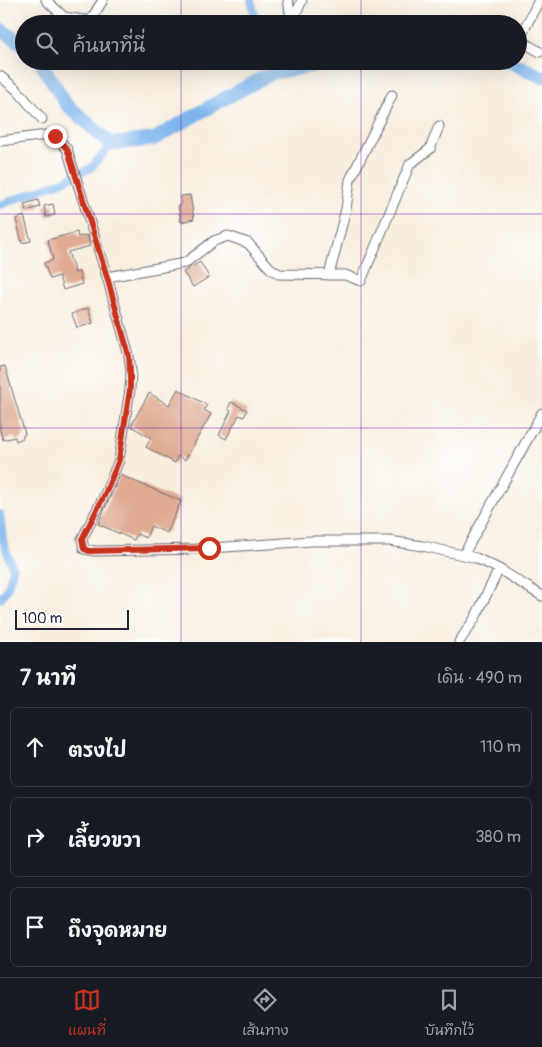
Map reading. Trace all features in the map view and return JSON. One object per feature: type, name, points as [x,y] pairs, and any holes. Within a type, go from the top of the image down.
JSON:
[{"type":"street","points":[[46,0],[62,15]]},
{"type":"street","points":[[96,15],[103,0]]},
{"type":"street","points":[[288,0],[292,14],[298,12],[302,0]]},
{"type":"street","points":[[527,24],[539,0]]},
{"type":"street","points":[[527,44],[540,52]]},
{"type":"street","points":[[0,76],[17,90],[42,119]]},
{"type":"street","points":[[329,275],[346,210],[350,180],[392,95]]},
{"type":"street","points":[[107,277],[180,264],[189,260],[214,241],[228,236],[240,239],[252,246],[270,268],[280,274],[345,275],[361,281],[410,164],[430,149],[439,126]]},
{"type":"street","points":[[0,141],[48,135],[55,136],[67,149],[107,277],[129,356],[130,389],[119,460],[105,494],[82,539],[84,549],[95,551],[198,548],[341,540],[388,541],[464,554],[476,558],[500,569],[542,596]]},
{"type":"street","points":[[464,554],[542,413]]},
{"type":"street","points":[[459,642],[476,618],[500,569]]},
{"type":"building","points":[[190,195],[194,219],[181,222],[178,206],[181,205],[181,196]]},
{"type":"building","points":[[38,200],[40,207],[26,211],[24,204]]},
{"type":"building","points":[[53,204],[55,215],[46,217],[44,206]]},
{"type":"building","points":[[24,216],[31,241],[22,243],[16,219]]},
{"type":"building","points":[[77,232],[78,237],[87,235],[90,246],[68,252],[75,273],[79,272],[82,284],[63,290],[59,276],[50,279],[44,263],[53,260],[48,240]]},
{"type":"building","points":[[200,262],[209,277],[193,287],[183,272]]},
{"type":"building","points":[[88,308],[93,323],[77,328],[72,314]]},
{"type":"building","points":[[5,366],[25,434],[23,438],[16,441],[15,437],[3,440],[0,431],[0,367]]},
{"type":"building","points":[[178,389],[207,405],[204,410],[211,414],[185,460],[178,456],[175,463],[146,447],[151,438],[131,426],[149,393],[169,405]]},
{"type":"building","points":[[231,402],[247,410],[244,417],[239,415],[226,439],[219,435],[231,411],[228,409]]},
{"type":"building","points":[[120,475],[181,501],[167,533],[151,526],[146,538],[137,534],[134,540],[98,524]]},
{"type":"waterway","points":[[251,0],[255,15]]},
{"type":"waterway","points":[[0,29],[15,39]]},
{"type":"waterway","points":[[45,70],[66,104],[111,144],[154,139],[274,72],[287,70]]},
{"type":"waterway","points":[[527,70],[542,77]]},
{"type":"waterway","points":[[0,205],[66,180],[91,168],[111,144]]},
{"type":"waterway","points":[[0,514],[3,541],[13,569],[7,590],[0,599]]},
{"type":"route","points":[[55,136],[69,154],[107,277],[129,356],[130,371],[130,389],[119,460],[105,494],[82,539],[82,545],[84,549],[89,551],[209,548]]}]
